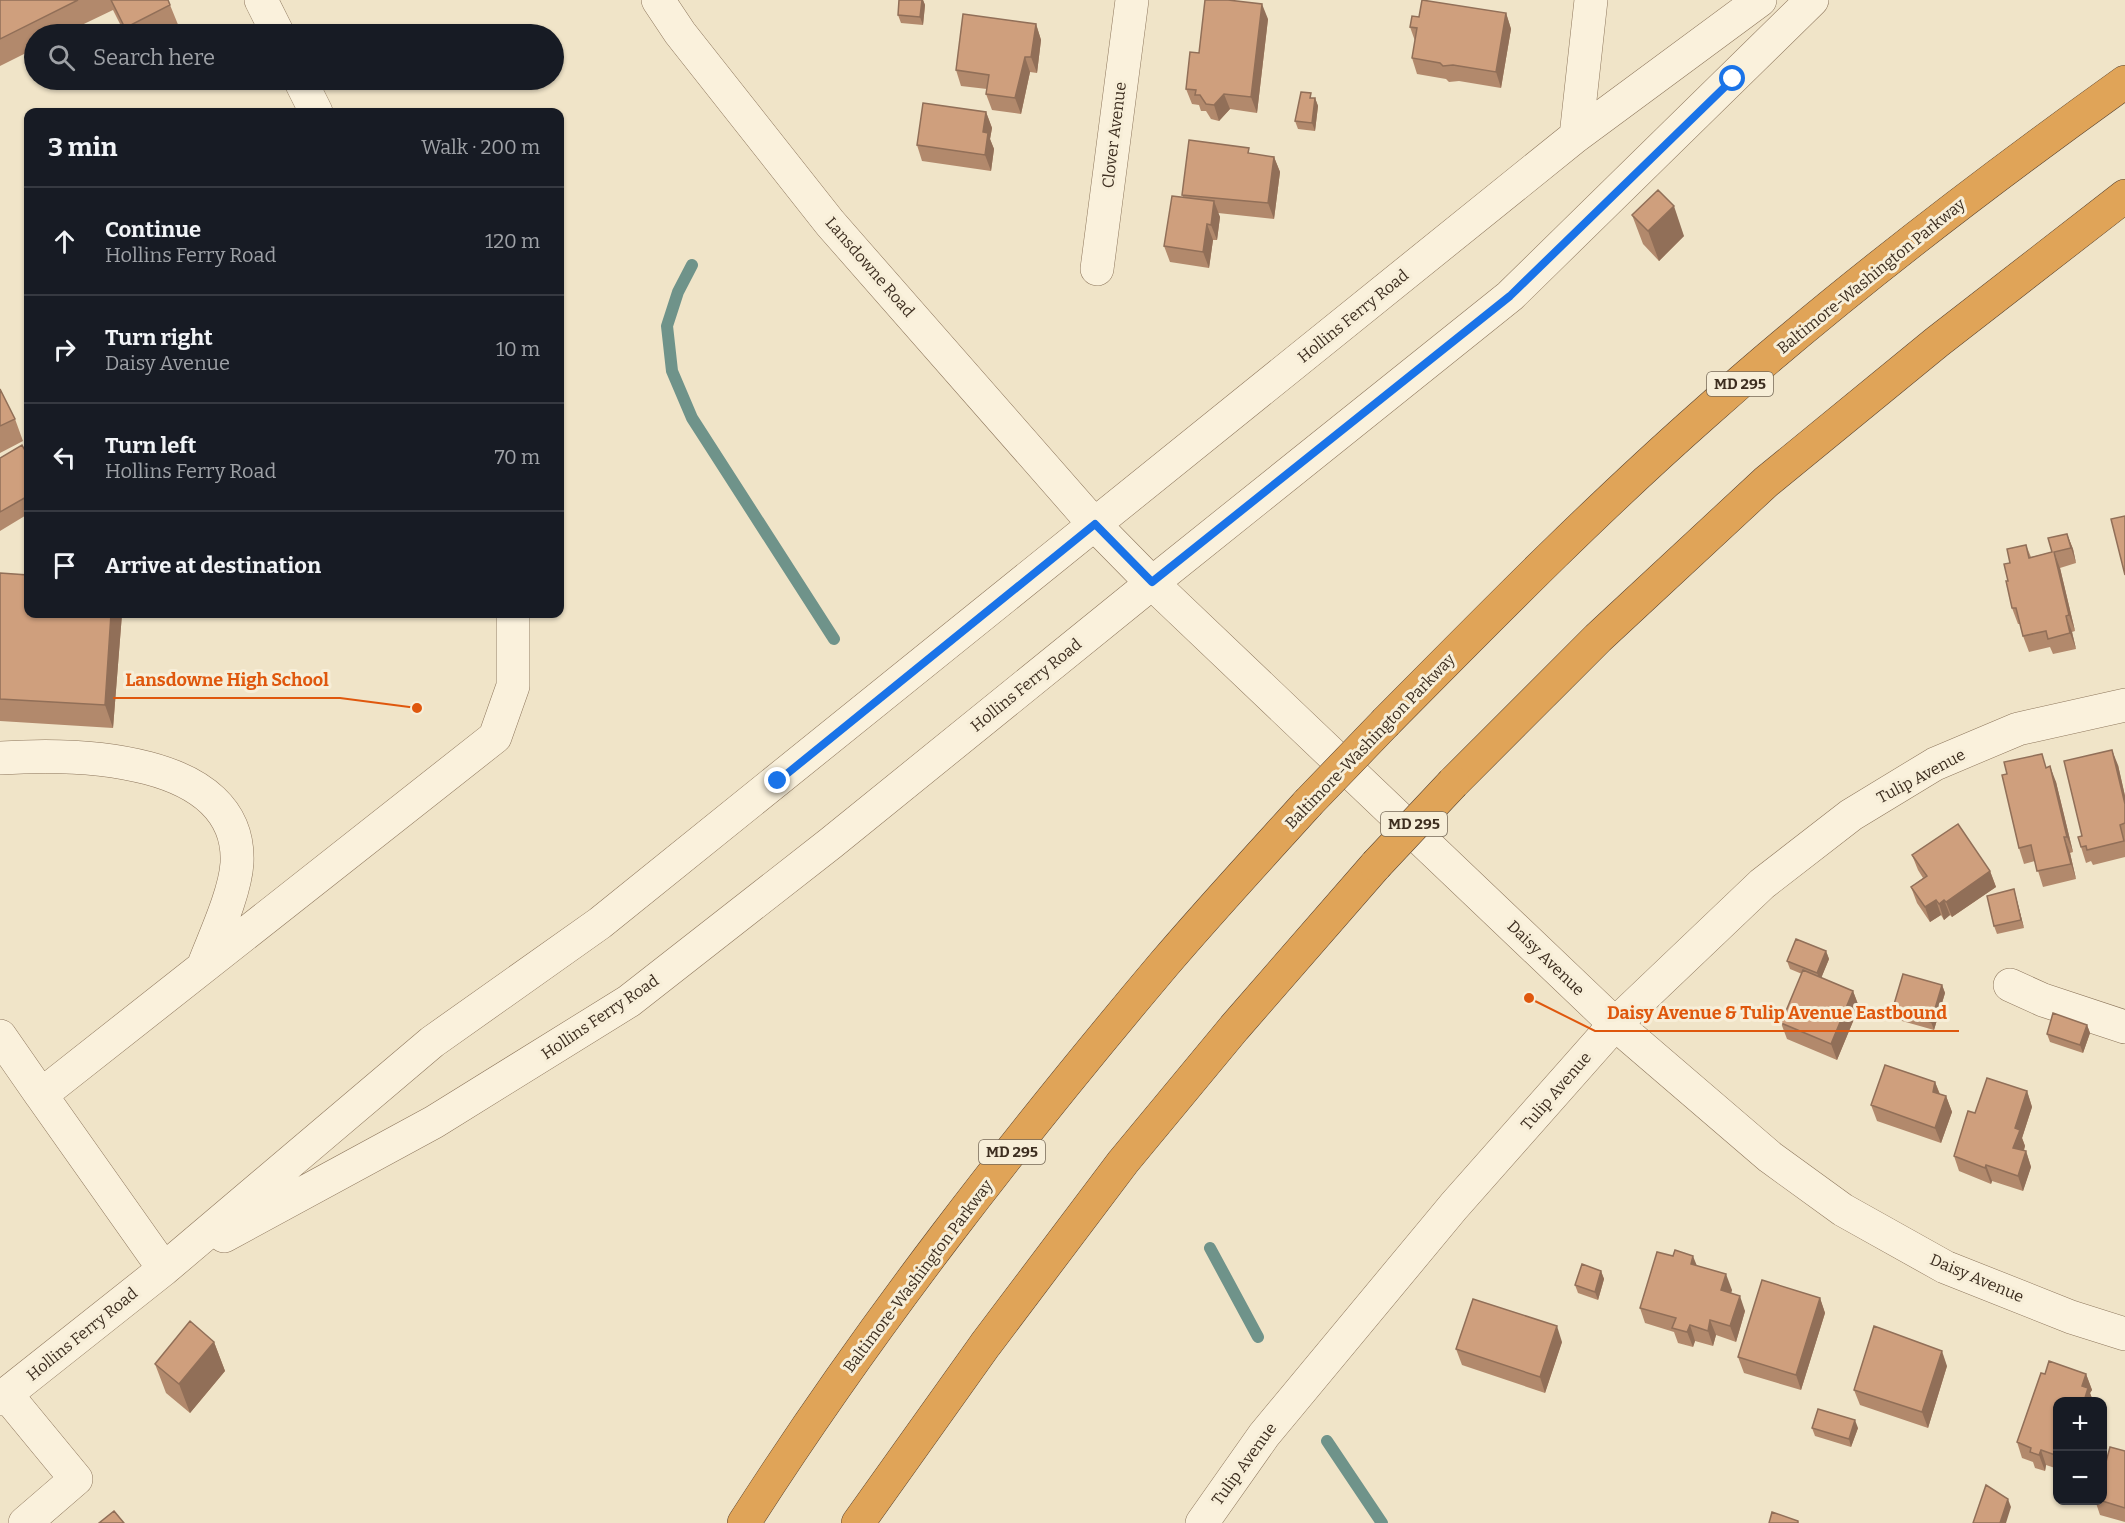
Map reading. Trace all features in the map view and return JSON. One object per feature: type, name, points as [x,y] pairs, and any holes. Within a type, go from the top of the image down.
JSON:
[{"type":"highway","name":"Baltimore-Washington Parkway","points":[[744,1523],[789,1453],[906,1287],[1031,1127],[1165,963],[1308,803],[1532,574],[1704,414],[1876,269],[2051,135],[2125,82]]},
{"type":"highway","name":"MD 295","points":[[858,1523],[985,1345],[1123,1162],[1234,1028],[1376,865],[1453,783],[1598,638],[1766,482],[1937,342],[2125,196]]},
{"type":"street","points":[[261,0],[273,24]]},
{"type":"street","name":"Lansdowne Road","points":[[658,0],[680,33],[830,223],[1095,524]]},
{"type":"street","name":"Clover Avenue","points":[[1096,269],[1132,0]]},
{"type":"street","points":[[1576,136],[1591,0]]},
{"type":"street","name":"Hollins Ferry Road","points":[[3,1397],[164,1269],[432,1042],[600,923],[1576,136],[1760,0]]},
{"type":"street","name":"Hollins Ferry Road","points":[[164,1269],[434,1122],[629,1001],[831,843],[1152,582],[1510,296],[1812,0]]},
{"type":"street","points":[[305,90],[314,108]]},
{"type":"street","name":"Daisy Avenue","points":[[1095,524],[1152,582],[1615,1024],[1770,1157],[1844,1210],[1945,1268],[2071,1317],[2125,1334]]},
{"type":"street","points":[[41,1095],[495,737],[513,687],[513,618]]},
{"type":"street","name":"Tulip Avenue","points":[[1202,1523],[1264,1435],[1454,1206],[1615,1024],[1762,884],[1851,815],[1935,764],[2018,729],[2125,705]]},
{"type":"street","points":[[0,758],[76,757],[135,764],[172,776],[193,785],[210,796],[224,815],[235,838],[237,864],[230,892],[202,967]]},
{"type":"street","points":[[2010,985],[2043,1000],[2125,1027]]},
{"type":"street","points":[[0,1036],[164,1269]]},
{"type":"street","points":[[3,1397],[76,1479],[25,1523]]},
{"type":"building","points":[[0,0],[78,0],[30,24],[24,24],[24,27],[0,39]]},
{"type":"building","points":[[111,0],[168,0],[170,5],[133,24],[123,24]]},
{"type":"building","points":[[899,0],[922,0],[920,17],[898,15]]},
{"type":"building","points":[[1205,0],[1262,4],[1251,97],[1224,94],[1214,105],[1206,104],[1200,95],[1195,95],[1196,90],[1186,89],[1190,52],[1199,53]]},
{"type":"building","points":[[1422,0],[1506,13],[1496,72],[1453,65],[1443,66],[1440,63],[1412,58],[1417,28],[1410,27],[1412,16],[1419,17]]},
{"type":"building","points":[[963,14],[1036,24],[1031,57],[1025,57],[1015,98],[986,94],[989,75],[956,70]]},
{"type":"building","points":[[1301,92],[1311,93],[1310,98],[1315,98],[1312,123],[1295,121]]},
{"type":"building","points":[[923,103],[986,112],[983,132],[988,133],[985,155],[917,145]]},
{"type":"building","points":[[1189,140],[1249,148],[1248,153],[1274,157],[1268,203],[1182,195]]},
{"type":"building","points":[[1658,190],[1674,206],[1648,231],[1632,215]]},
{"type":"building","points":[[1172,196],[1214,201],[1211,225],[1207,224],[1203,252],[1164,246]]},
{"type":"building","points":[[0,389],[15,419],[0,426]]},
{"type":"building","points":[[22,445],[24,449],[24,498],[0,512],[0,458]]},
{"type":"building","points":[[2125,516],[2125,575],[2111,519]]},
{"type":"building","points":[[2067,534],[2071,548],[2054,552],[2069,615],[2066,616],[2070,633],[2048,639],[2046,631],[2023,636],[2016,608],[2012,608],[2006,581],[2008,581],[2004,564],[2010,563],[2007,549],[2026,545],[2029,558],[2052,552],[2048,538]]},
{"type":"building","points":[[0,573],[24,575],[24,618],[111,618],[105,705],[0,699]]},
{"type":"building","points":[[2112,750],[2125,804],[2125,823],[2120,825],[2124,841],[2087,850],[2086,846],[2081,847],[2078,837],[2082,836],[2064,761]]},
{"type":"building","points":[[2042,754],[2046,768],[2050,766],[2071,864],[2037,871],[2031,845],[2019,848],[2002,775],[2007,774],[2004,762]]},
{"type":"building","points":[[1958,824],[1990,871],[1946,902],[1944,900],[1939,904],[1936,900],[1925,907],[1911,887],[1927,876],[1912,855]]},
{"type":"building","points":[[2014,889],[2021,920],[1994,926],[1987,896]]},
{"type":"building","points":[[1796,939],[1826,951],[1817,973],[1787,961]]},
{"type":"building","points":[[1803,970],[1853,991],[1831,1044],[1781,1023]]},
{"type":"building","points":[[1903,974],[1942,985],[1931,1022],[1892,1011]]},
{"type":"building","points":[[2053,1013],[2087,1025],[2080,1045],[2047,1034]]},
{"type":"building","points":[[1885,1065],[1935,1082],[1933,1092],[1946,1096],[1935,1128],[1871,1105]]},
{"type":"building","points":[[1987,1078],[2027,1091],[2015,1128],[2020,1130],[2013,1148],[2026,1151],[2018,1176],[1986,1165],[1985,1168],[1954,1156],[1968,1111],[1975,1113]]},
{"type":"building","points":[[1675,1250],[1693,1256],[1691,1264],[1726,1274],[1721,1290],[1740,1296],[1730,1326],[1710,1320],[1708,1331],[1690,1325],[1687,1332],[1672,1328],[1676,1318],[1640,1308],[1657,1252],[1673,1256]]},
{"type":"building","points":[[1582,1264],[1601,1271],[1595,1292],[1575,1285]]},
{"type":"building","points":[[1762,1280],[1820,1298],[1796,1375],[1738,1357]]},
{"type":"building","points":[[1473,1299],[1557,1326],[1540,1377],[1456,1349]]},
{"type":"building","points":[[190,1321],[214,1342],[179,1384],[155,1364]]},
{"type":"building","points":[[1874,1326],[1942,1351],[1922,1412],[1854,1390]]},
{"type":"building","points":[[2049,1361],[2086,1374],[2082,1386],[2088,1388],[2085,1397],[2053,1397],[2053,1454],[2041,1450],[2039,1455],[2030,1452],[2031,1448],[2017,1442],[2041,1373],[2045,1374]]},
{"type":"building","points":[[1818,1409],[1855,1420],[1849,1439],[1812,1428]]},
{"type":"building","points":[[2110,1447],[2125,1451],[2125,1508],[2107,1502],[2107,1458]]},
{"type":"building","points":[[1986,1485],[2008,1499],[2000,1523],[1973,1523]]},
{"type":"building","points":[[114,1511],[124,1523],[99,1523]]},
{"type":"building","points":[[1772,1512],[1798,1521],[1798,1523],[1769,1523]]},
{"type":"waterway","points":[[692,265],[678,292],[667,326],[672,371],[692,418],[834,639]]},
{"type":"waterway","points":[[1210,1248],[1258,1337]]},
{"type":"waterway","points":[[1327,1441],[1382,1523]]},
{"type":"place","name":"Lansdowne High School","points":[[417,708]]},
{"type":"place","name":"Daisy Avenue & Tulip Avenue Eastbound","points":[[1529,998]]},
{"type":"route","points":[[778,781],[1095,524],[1152,582],[1510,296],[1733,79]]}]
